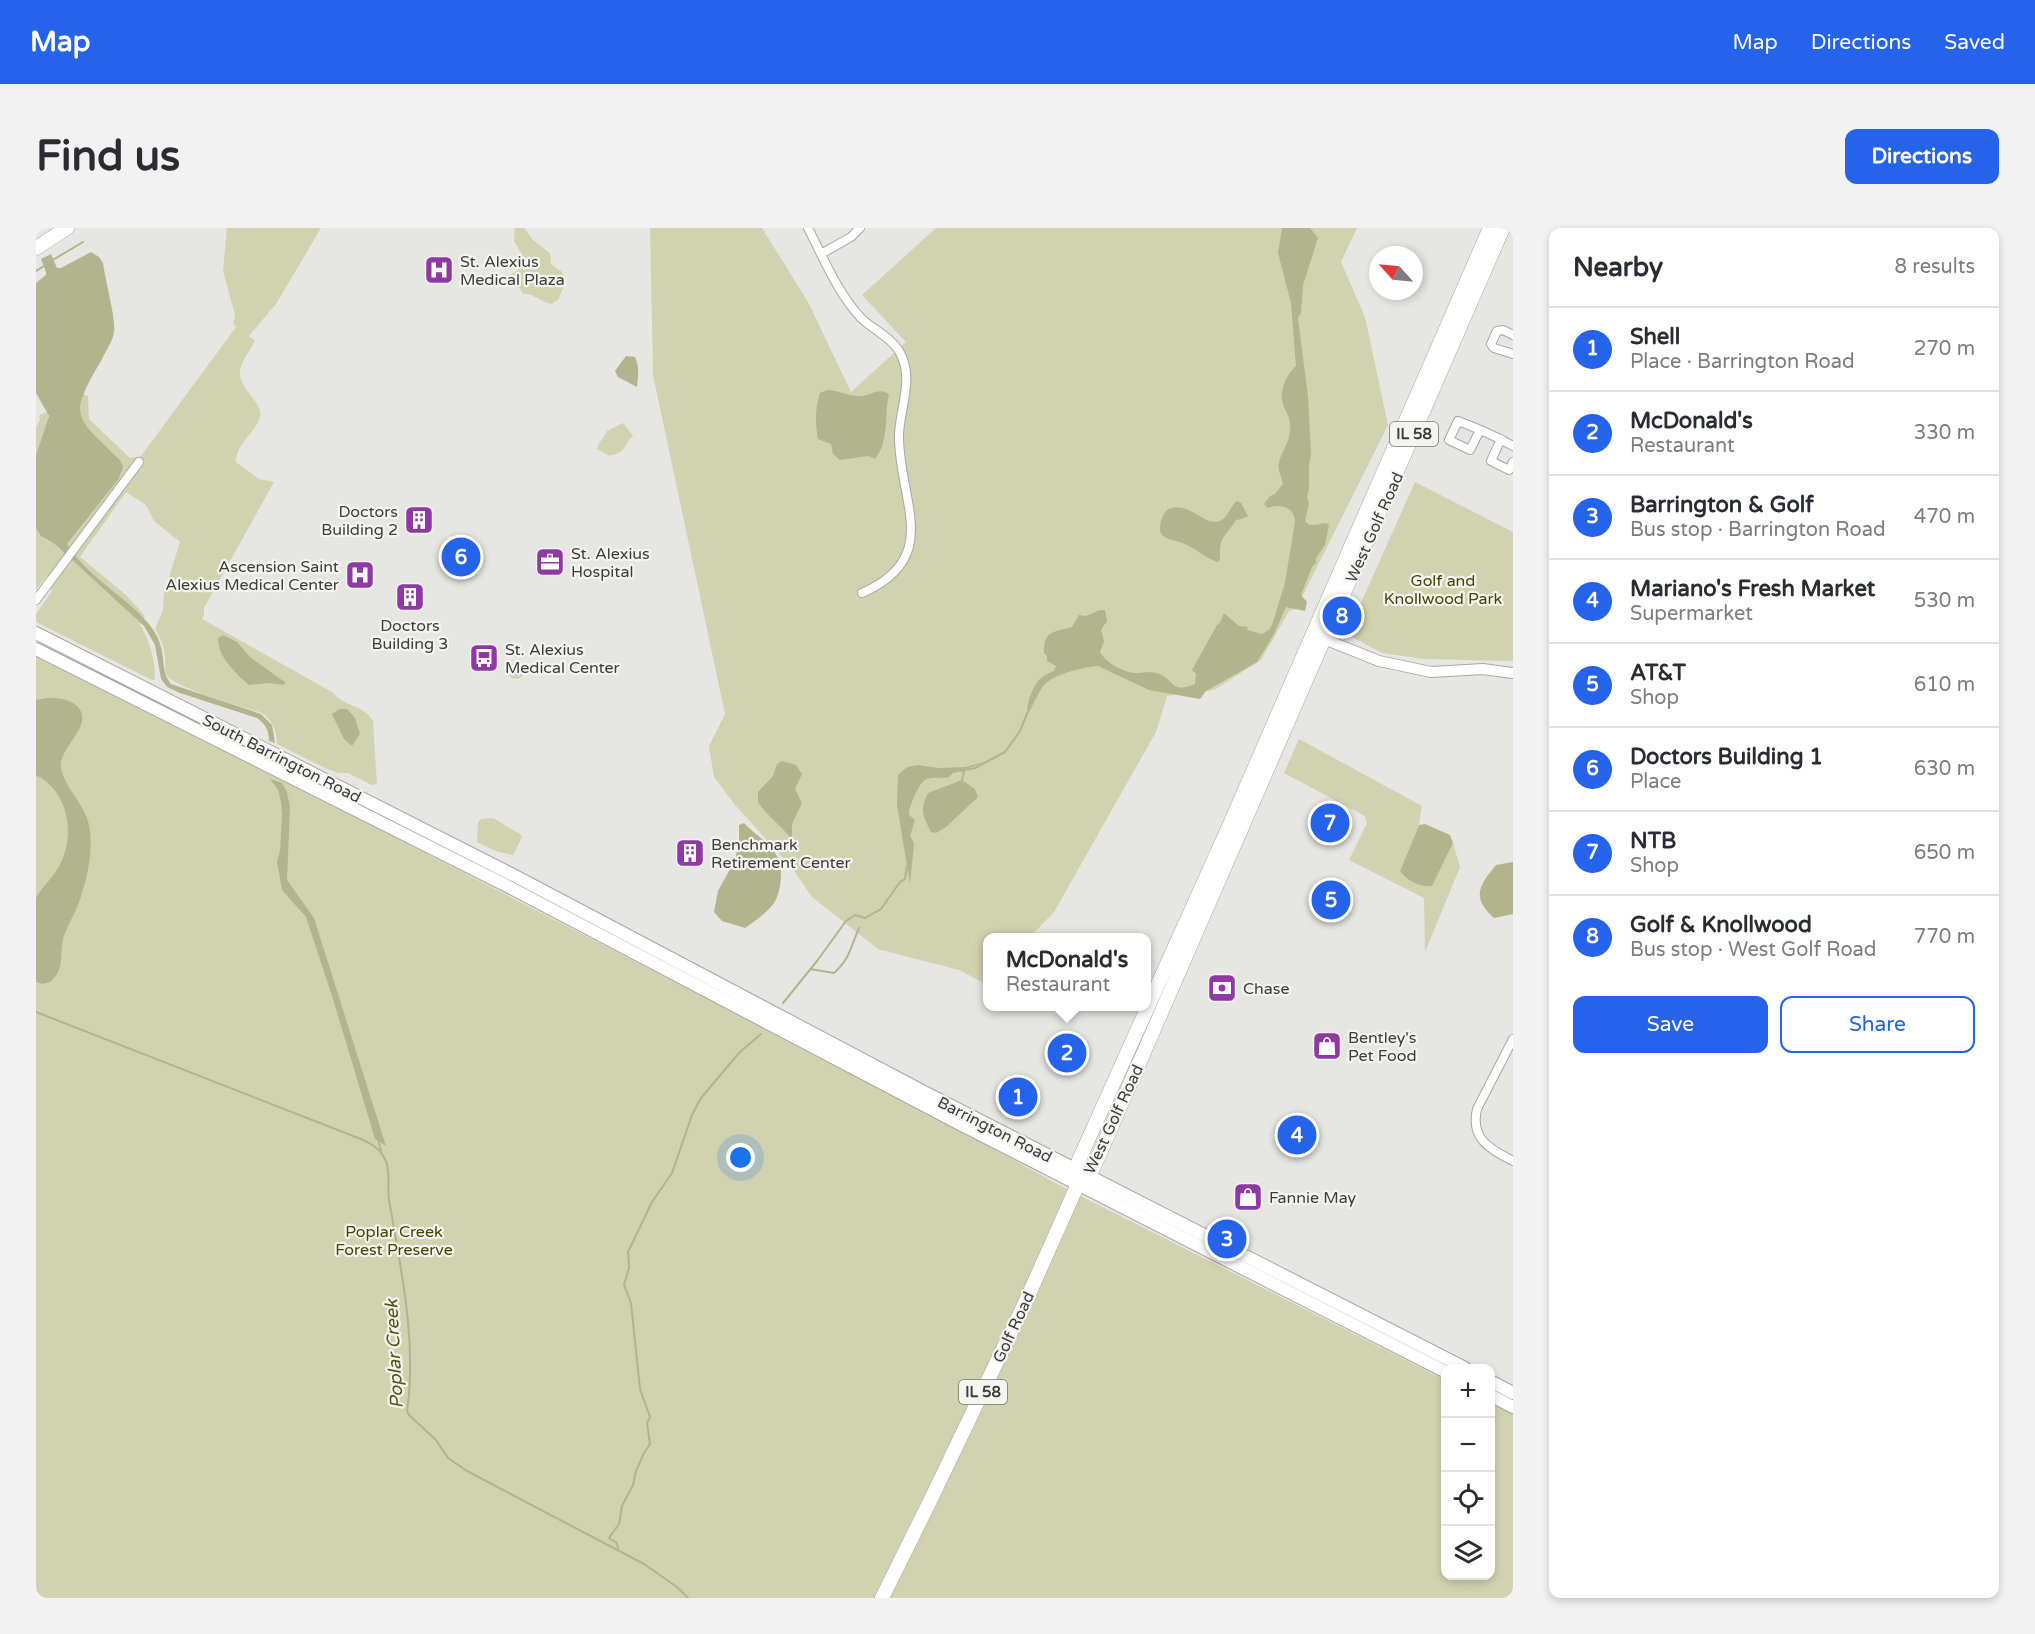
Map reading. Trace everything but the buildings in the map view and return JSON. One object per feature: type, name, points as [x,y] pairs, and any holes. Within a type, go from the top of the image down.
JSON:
[{"type":"main road","points":[[36,248],[67,228]]},
{"type":"main road","name":"West Golf Road","points":[[1319,637],[1490,228]]},
{"type":"main road","name":"West Golf Road","points":[[1151,1000],[1230,824],[1319,637],[1503,228]]},
{"type":"main road","name":"South Barrington Road","points":[[36,633],[524,888]]},
{"type":"main road","name":"South Barrington Road","points":[[36,649],[524,888]]},
{"type":"main road","name":"Barrington Road","points":[[524,888],[958,1123],[1081,1177],[1457,1364]]},
{"type":"main road","name":"West Golf Road","points":[[1081,1177],[1079,1160],[1146,1011]]},
{"type":"main road","name":"Barrington Road","points":[[1081,1177],[1441,1369]]},
{"type":"main road","name":"Golf Road","points":[[882,1598],[932,1499],[1025,1303],[1081,1177]]},
{"type":"main road","points":[[1495,1384],[1513,1393]]},
{"type":"main road","points":[[1495,1397],[1513,1407]]},
{"type":"street","points":[[808,228],[835,283],[861,318],[898,349],[906,368],[907,384],[900,422],[899,443],[902,473],[912,520],[909,542],[902,563],[894,575],[880,585],[862,593]]},
{"type":"street","points":[[821,254],[851,237],[860,228]]},
{"type":"street","points":[[1513,335],[1503,330],[1497,331],[1491,344],[1494,348],[1513,354]]},
{"type":"street","points":[[1480,430],[1513,446]]},
{"type":"street","points":[[1501,440],[1491,461],[1509,470],[1513,462]]},
{"type":"street","points":[[36,600],[138,462]]},
{"type":"street","points":[[1319,637],[1379,662],[1431,672],[1483,669],[1513,673]]},
{"type":"street","points":[[1513,1039],[1475,1117],[1478,1136],[1492,1151],[1513,1161]]},
{"type":"green space","points":[[227,228],[321,228],[276,304],[249,336],[255,341],[242,364],[240,378],[258,406],[260,417],[239,449],[236,462],[259,479],[274,482],[204,608],[202,619],[332,692],[369,716],[373,721],[377,784],[372,785],[348,773],[338,773],[323,767],[277,744],[274,727],[262,713],[194,691],[166,674],[164,649],[155,629],[163,610],[164,593],[180,542],[154,521],[146,505],[126,492],[80,557],[126,595],[145,616],[140,624],[151,652],[154,681],[36,622],[36,614],[52,591],[49,587],[53,581],[48,575],[36,589],[36,528],[49,542],[67,544],[118,480],[82,421],[80,411],[82,394],[88,396],[89,419],[130,458],[141,456],[236,327],[233,323],[235,315],[223,271]]},
{"type":"green space","points":[[515,228],[524,228],[533,240],[550,253],[551,264],[562,272],[566,282],[558,300],[551,304],[523,294],[516,285],[505,284],[503,278],[517,271],[524,258],[514,241]]},
{"type":"green space","points":[[650,228],[762,228],[808,302],[851,392],[906,342],[862,295],[936,228],[1357,228],[1341,262],[1365,317],[1388,425],[1296,609],[1289,611],[1261,660],[1214,690],[1167,696],[1156,732],[1054,912],[1034,933],[983,933],[983,982],[959,970],[878,949],[812,897],[792,868],[735,805],[714,777],[709,746],[725,714],[653,375]]},
{"type":"green space","points":[[48,412],[48,420],[36,455],[36,428],[40,420],[39,415]]},
{"type":"green space","points":[[623,423],[633,436],[622,450],[609,456],[597,449],[607,431]]},
{"type":"green space","name":"Golf and Knollwood Park","points":[[1415,482],[1513,532],[1513,661],[1424,659],[1382,653],[1347,634]]},
{"type":"green space","name":"Poplar Creek Forest Preserve","points":[[36,652],[944,1121],[1057,1184],[1441,1378],[1441,1580],[1495,1580],[1495,1405],[1513,1414],[1513,1598],[36,1598]]},
{"type":"green space","points":[[513,663],[519,663],[524,671],[522,677],[513,679],[508,674],[508,668]]},
{"type":"green space","points":[[1299,739],[1422,806],[1419,825],[1400,871],[1410,880],[1423,885],[1432,885],[1453,843],[1460,867],[1425,952],[1424,898],[1349,860],[1367,823],[1365,816],[1284,773]]},
{"type":"green space","points":[[493,818],[522,837],[513,855],[498,852],[477,842],[478,822],[481,819]]},
{"type":"shaded area","points":[[1282,228],[1310,228],[1318,238],[1303,285],[1301,313],[1298,318],[1308,397],[1311,455],[1307,497],[1309,504],[1305,521],[1311,525],[1329,524],[1325,545],[1316,558],[1316,563],[1312,567],[1301,595],[1307,602],[1305,611],[1286,607],[1274,634],[1257,662],[1206,691],[1200,699],[1149,690],[1098,666],[1070,672],[1049,681],[1040,691],[1030,711],[1027,710],[1036,684],[1042,677],[1054,671],[1056,666],[1047,661],[1044,653],[1044,645],[1048,636],[1055,631],[1072,627],[1079,615],[1086,616],[1105,610],[1107,621],[1101,630],[1104,641],[1100,652],[1111,663],[1132,673],[1151,672],[1162,675],[1176,686],[1181,687],[1195,684],[1196,674],[1192,670],[1224,613],[1239,626],[1248,627],[1247,630],[1262,634],[1272,625],[1285,583],[1295,521],[1292,512],[1286,507],[1268,508],[1264,504],[1283,484],[1279,465],[1290,426],[1283,404],[1282,391],[1288,376],[1296,366],[1291,303],[1278,253]]},
{"type":"shaded area","points":[[91,252],[103,263],[114,332],[111,343],[83,394],[80,406],[81,416],[86,425],[120,460],[123,467],[118,480],[67,544],[83,565],[139,613],[152,628],[157,635],[164,669],[171,684],[261,714],[272,725],[275,743],[269,741],[266,728],[257,718],[167,687],[161,679],[155,645],[144,626],[56,545],[41,536],[36,528],[36,455],[49,416],[36,393],[36,283],[46,275],[41,259],[51,254],[57,268],[61,268]]},
{"type":"shaded area","points":[[626,356],[635,357],[637,361],[637,387],[618,377],[615,371]]},
{"type":"shaded area","points":[[827,390],[857,396],[878,391],[889,394],[885,435],[880,452],[875,459],[868,456],[840,460],[833,454],[831,444],[818,439],[817,404],[820,393]]},
{"type":"shaded area","points":[[1237,501],[1241,503],[1248,516],[1236,520],[1224,537],[1220,560],[1217,562],[1185,544],[1163,536],[1160,532],[1162,518],[1169,509],[1184,508],[1206,520],[1215,522],[1222,520]]},
{"type":"shaded area","points":[[223,635],[237,642],[250,657],[286,683],[283,685],[269,683],[249,685],[224,658],[218,638]]},
{"type":"shaded area","points":[[47,698],[70,701],[82,713],[82,721],[65,752],[61,768],[66,783],[87,817],[91,844],[85,884],[64,936],[59,971],[50,982],[42,984],[36,982],[36,898],[56,872],[64,856],[68,830],[63,804],[56,792],[36,775],[36,700]]},
{"type":"shaded area","points":[[340,709],[347,709],[355,718],[360,734],[352,746],[344,739],[332,714]]},
{"type":"shaded area","points":[[990,760],[953,773],[949,777],[927,779],[920,786],[909,811],[909,815],[915,820],[910,836],[914,843],[910,884],[897,805],[898,775],[907,767],[918,765],[938,768],[966,767]]},
{"type":"shaded area","points":[[782,761],[796,765],[802,774],[795,789],[802,803],[792,824],[792,840],[758,802],[758,792],[773,776],[777,764]]},
{"type":"shaded area","points":[[270,779],[282,783],[287,792],[290,807],[287,880],[314,918],[386,1146],[375,1139],[306,917],[282,890],[277,862],[280,850],[281,802],[278,790]]},
{"type":"shaded area","points":[[962,780],[975,789],[978,797],[946,827],[936,833],[931,832],[923,813],[928,793]]},
{"type":"shaded area","points":[[744,823],[775,853],[780,864],[781,878],[774,903],[745,928],[722,921],[714,912],[718,891],[735,860],[739,841],[739,825]]},
{"type":"shaded area","points":[[1425,824],[1450,835],[1453,843],[1432,886],[1414,883],[1400,871],[1419,825]]},
{"type":"shaded area","points":[[1513,862],[1513,914],[1494,918],[1482,904],[1480,892],[1482,885],[1496,865]]},
{"type":"waterway","points":[[51,261],[83,242]]},
{"type":"waterway","points":[[36,271],[44,266]]},
{"type":"waterway","points":[[960,771],[975,768],[1005,752],[1020,731],[1029,709]]},
{"type":"waterway","points":[[962,780],[964,771]]},
{"type":"waterway","points":[[783,1003],[846,921],[855,915],[865,918],[881,909],[900,882],[905,879],[907,866]]},
{"type":"waterway","points":[[810,969],[834,973],[847,957],[859,928]]},
{"type":"waterway","name":"Poplar Creek","points":[[36,1012],[358,1138],[379,1150],[388,1168],[389,1200],[403,1279],[409,1331],[410,1384],[407,1411],[409,1415],[436,1440],[448,1458],[467,1471],[644,1564],[677,1587],[688,1598]]},
{"type":"waterway","points":[[618,1548],[617,1543],[609,1538],[619,1524],[622,1506],[650,1444],[647,1423],[650,1417],[640,1389],[631,1303],[624,1285],[629,1268],[628,1252],[652,1202],[672,1173],[692,1115],[701,1098],[739,1053],[761,1034]]},
{"type":"waterway","points":[[378,1139],[381,1151]]},
{"type":"place","name":"St. Alexius Medical Plaza","points":[[439,270]]},
{"type":"place","name":"Doctors Building 2","points":[[419,520]]},
{"type":"place","name":"Doctors Building 1","points":[[461,557]]},
{"type":"place","name":"St. Alexius Hospital","points":[[550,562]]},
{"type":"place","name":"Ascension Saint Alexius Medical Center","points":[[360,575]]},
{"type":"place","name":"Doctors Building 3","points":[[410,597]]},
{"type":"place","name":"Golf & Knollwood","points":[[1342,616]]},
{"type":"place","name":"St. Alexius Medical Center","points":[[484,658]]},
{"type":"place","name":"NTB","points":[[1330,823]]},
{"type":"place","name":"Benchmark Retirement Center","points":[[690,853]]},
{"type":"place","name":"AT&T","points":[[1331,900]]},
{"type":"place","name":"Chase","points":[[1222,988]]},
{"type":"place","name":"Bentley's Pet Food","points":[[1327,1046]]},
{"type":"place","name":"McDonald's","points":[[1067,1053]]},
{"type":"place","name":"Shell","points":[[1018,1097]]},
{"type":"place","name":"Mariano's Fresh Market","points":[[1297,1135]]},
{"type":"place","name":"Fannie May","points":[[1248,1197]]},
{"type":"place","name":"Barrington & Golf","points":[[1227,1239]]}]
